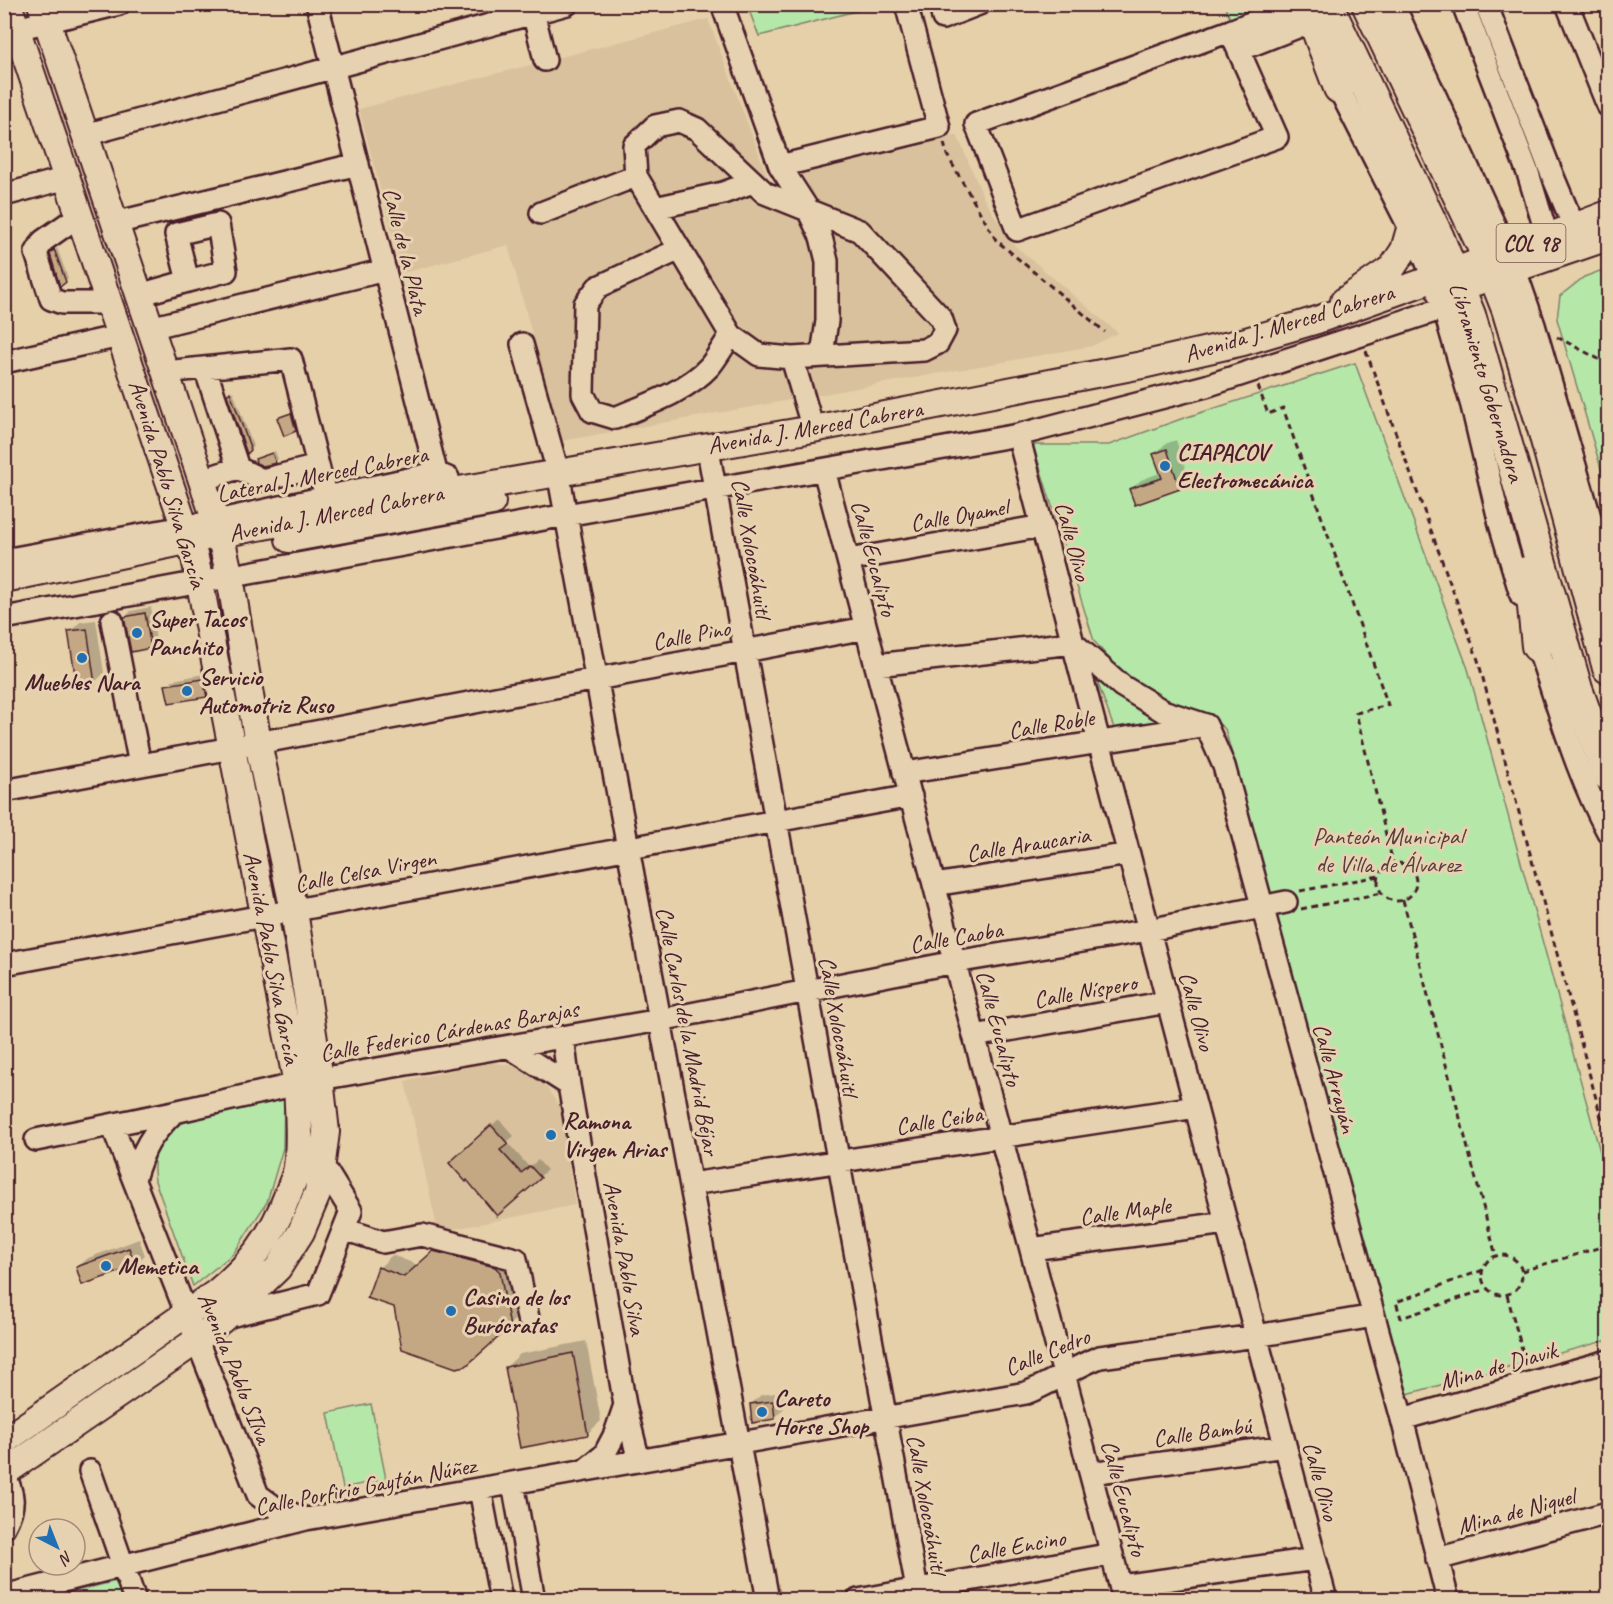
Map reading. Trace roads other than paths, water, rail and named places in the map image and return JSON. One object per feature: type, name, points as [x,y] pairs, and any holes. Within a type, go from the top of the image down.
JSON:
[{"type":"highway","name":"Libramiento Gobernadora","points":[[1367,4],[1501,264],[1507,309],[1543,429],[1608,668]]},
{"type":"highway","name":"Libramiento Gobernadora","points":[[1306,8],[1446,288],[1470,315],[1577,689],[1608,775]]},
{"type":"highway","points":[[1306,8],[1339,88]]},
{"type":"highway","points":[[1509,454],[1511,504],[1532,597],[1537,646]]},
{"type":"main road","name":"Avenida Pablo Silva García","points":[[8,4],[11,31],[80,215],[193,552],[264,916],[308,1082]]},
{"type":"main road","name":"Avenida Pablo Silva García","points":[[44,14],[220,535],[230,577],[258,743],[294,910],[308,1082]]},
{"type":"main road","name":"COL 98","points":[[1579,237],[1608,214]]},
{"type":"main road","points":[[1334,325],[1392,268],[1404,250],[1410,229]]},
{"type":"main road","name":"COL 98","points":[[1446,288],[1501,264],[1579,237],[1608,237]]},
{"type":"main road","name":"Avenida J. Merced Cabrera","points":[[441,492],[560,481],[710,461],[1193,371],[1446,288]]},
{"type":"main road","name":"Avenida J. Merced Cabrera","points":[[4,596],[193,552],[220,535],[441,492],[560,481],[1142,365],[1243,342],[1334,325],[1446,288]]},
{"type":"main road","name":"Avenida J. Merced Cabrera","points":[[4,579],[193,552]]},
{"type":"main road","points":[[5,1473],[196,1341],[243,1302],[278,1268],[302,1232],[318,1192],[327,1132],[308,1082]]},
{"type":"main road","points":[[4,1441],[216,1293],[241,1272],[260,1250],[280,1215],[297,1169],[300,1130],[308,1082]]},
{"type":"street","points":[[11,31],[44,14],[119,4]]},
{"type":"street","name":"Calle de la Plata","points":[[317,4],[441,492]]},
{"type":"street","points":[[85,135],[333,68],[532,9],[567,4]]},
{"type":"street","points":[[722,4],[780,166],[807,208],[821,237],[827,261],[827,321],[822,355]]},
{"type":"street","points":[[780,166],[939,127],[906,4]]},
{"type":"street","points":[[940,4],[943,18],[980,4]]},
{"type":"street","points":[[1393,4],[1501,264],[1534,325],[1608,579]]},
{"type":"street","points":[[1463,4],[1528,173],[1550,247]]},
{"type":"street","points":[[1486,4],[1549,167],[1579,237]]},
{"type":"street","points":[[1567,4],[1608,106]]},
{"type":"street","points":[[1234,41],[1277,137],[1017,230],[976,124],[1234,41],[1306,8]]},
{"type":"street","points":[[532,9],[545,60]]},
{"type":"street","points":[[1339,88],[1410,229],[1446,288],[1500,524],[1567,735],[1591,797],[1608,832]]},
{"type":"street","points":[[679,121],[698,129],[753,182],[765,193],[860,231],[941,318],[945,330],[938,343],[924,350],[792,358],[759,355],[731,335],[636,176],[634,146],[654,126],[679,121]]},
{"type":"street","points":[[115,223],[358,164]]},
{"type":"street","points":[[541,213],[636,176]]},
{"type":"street","points":[[4,195],[67,178]]},
{"type":"street","points":[[655,208],[723,193],[753,182]]},
{"type":"street","points":[[80,215],[44,241],[36,253],[51,298],[62,303],[109,303]]},
{"type":"street","points":[[680,249],[598,287],[585,304],[583,394],[592,411],[615,418],[659,400],[689,382],[709,366],[731,335]]},
{"type":"street","points":[[150,328],[385,270]]},
{"type":"street","points":[[139,295],[188,281]]},
{"type":"street","points":[[4,560],[193,552],[230,577],[1018,435],[1206,386],[1294,359],[1390,326],[1446,288]]},
{"type":"street","points":[[1294,359],[1334,325],[1390,326]]},
{"type":"street","points":[[4,362],[120,336]]},
{"type":"street","name":"Calle Carlos de la Madrid Béjar","points":[[522,344],[560,481],[768,1599]]},
{"type":"street","points":[[792,358],[813,429]]},
{"type":"street","points":[[165,372],[291,359],[326,497]]},
{"type":"street","points":[[205,368],[238,468]]},
{"type":"street","name":"Calle Olivo","points":[[1018,435],[1326,1599]]},
{"type":"street","name":"Calle Xolocoáhuitl","points":[[710,461],[918,1594]]},
{"type":"street","points":[[202,480],[238,468],[262,480],[318,466]]},
{"type":"street","name":"Calle Eucalipto","points":[[824,470],[1123,1593]]},
{"type":"street","name":"Lateral J. Merced Cabrera","points":[[220,535],[326,497],[441,492]]},
{"type":"street","name":"Calle Oyamel","points":[[848,560],[1043,526]]},
{"type":"street","points":[[4,618],[193,552]]},
{"type":"street","points":[[112,621],[140,765]]},
{"type":"street","name":"Calle Pino","points":[[4,791],[866,628]]},
{"type":"street","points":[[876,665],[1073,642],[1122,686],[1163,711],[1206,725]]},
{"type":"street","name":"Calle Roble","points":[[904,773],[1206,725]]},
{"type":"street","name":"Calle Arrayán","points":[[1206,725],[1224,766],[1402,1419],[1448,1599]]},
{"type":"street","points":[[628,849],[911,796]]},
{"type":"street","name":"Calle Celsa Virgen","points":[[4,964],[628,849]]},
{"type":"street","name":"Calle Araucaria","points":[[934,885],[1129,854]]},
{"type":"street","name":"Calle Caoba","points":[[660,1020],[955,962],[1149,930],[1286,902]]},
{"type":"street","name":"Calle Níspero","points":[[974,1036],[1168,1002]]},
{"type":"street","name":"Calle Federico Cárdenas Barajas","points":[[36,1140],[308,1082],[660,1020]]},
{"type":"street","name":"Avenida Pablo Silva","points":[[563,1037],[569,1085],[625,1405],[639,1461]]},
{"type":"street","points":[[508,1047],[569,1085]]},
{"type":"street","name":"Calle Ceiba","points":[[691,1184],[1196,1107]]},
{"type":"street","points":[[134,1179],[143,1149],[159,1127],[174,1112]]},
{"type":"street","name":"Avenida Pablo SIlva","points":[[112,1125],[258,1495]]},
{"type":"street","points":[[226,1317],[318,1294],[351,1211],[322,1164]]},
{"type":"street","name":"Calle Maple","points":[[1031,1249],[1226,1223]]},
{"type":"street","points":[[344,1229],[383,1242],[422,1235],[516,1259],[528,1318]]},
{"type":"street","name":"Calle Cedro","points":[[739,1443],[1026,1393],[1100,1357],[1256,1336],[1374,1316]]},
{"type":"street","name":"Mina de Diavik","points":[[1402,1419],[1608,1361]]},
{"type":"street","name":"Avenida Pablo Silva","points":[[585,1470],[604,1455],[615,1434],[625,1405]]},
{"type":"street","name":"Calle Porfirio Gaytán Núñez","points":[[4,1596],[306,1519],[739,1443]]},
{"type":"street","name":"Calle Bambú","points":[[1091,1473],[1285,1446]]},
{"type":"street","points":[[90,1471],[135,1599]]},
{"type":"street","points":[[4,1527],[11,1514],[13,1494],[5,1473]]},
{"type":"street","points":[[513,1483],[534,1599]]},
{"type":"street","points":[[480,1489],[501,1599]]},
{"type":"street","points":[[248,1534],[258,1495],[276,1508],[306,1519]]},
{"type":"street","name":"Mina de Niquel","points":[[1437,1559],[1608,1513]]},
{"type":"street","name":"Calle Encino","points":[[858,1599],[918,1594],[1112,1554]]},
{"type":"street","points":[[1123,1593],[1315,1560]]},
{"type":"place","name":"CIAPACOV Electromecánica","points":[[1165,466]]},
{"type":"place","name":"Super Tacos Panchito","points":[[137,633]]},
{"type":"place","name":"Muebles Nara","points":[[82,658]]},
{"type":"place","name":"Servicio Automotriz Ruso","points":[[187,691]]},
{"type":"place","name":"Ramona Virgen Arias","points":[[551,1135]]},
{"type":"place","name":"Memetica","points":[[106,1266]]},
{"type":"place","name":"Casino de los Burócratas","points":[[451,1311]]},
{"type":"place","name":"Careto Horse Shop","points":[[762,1412]]},
{"type":"park label","name":"Panteón Municipal de Villa de Álvarez","points":[[1388,850]]}]
